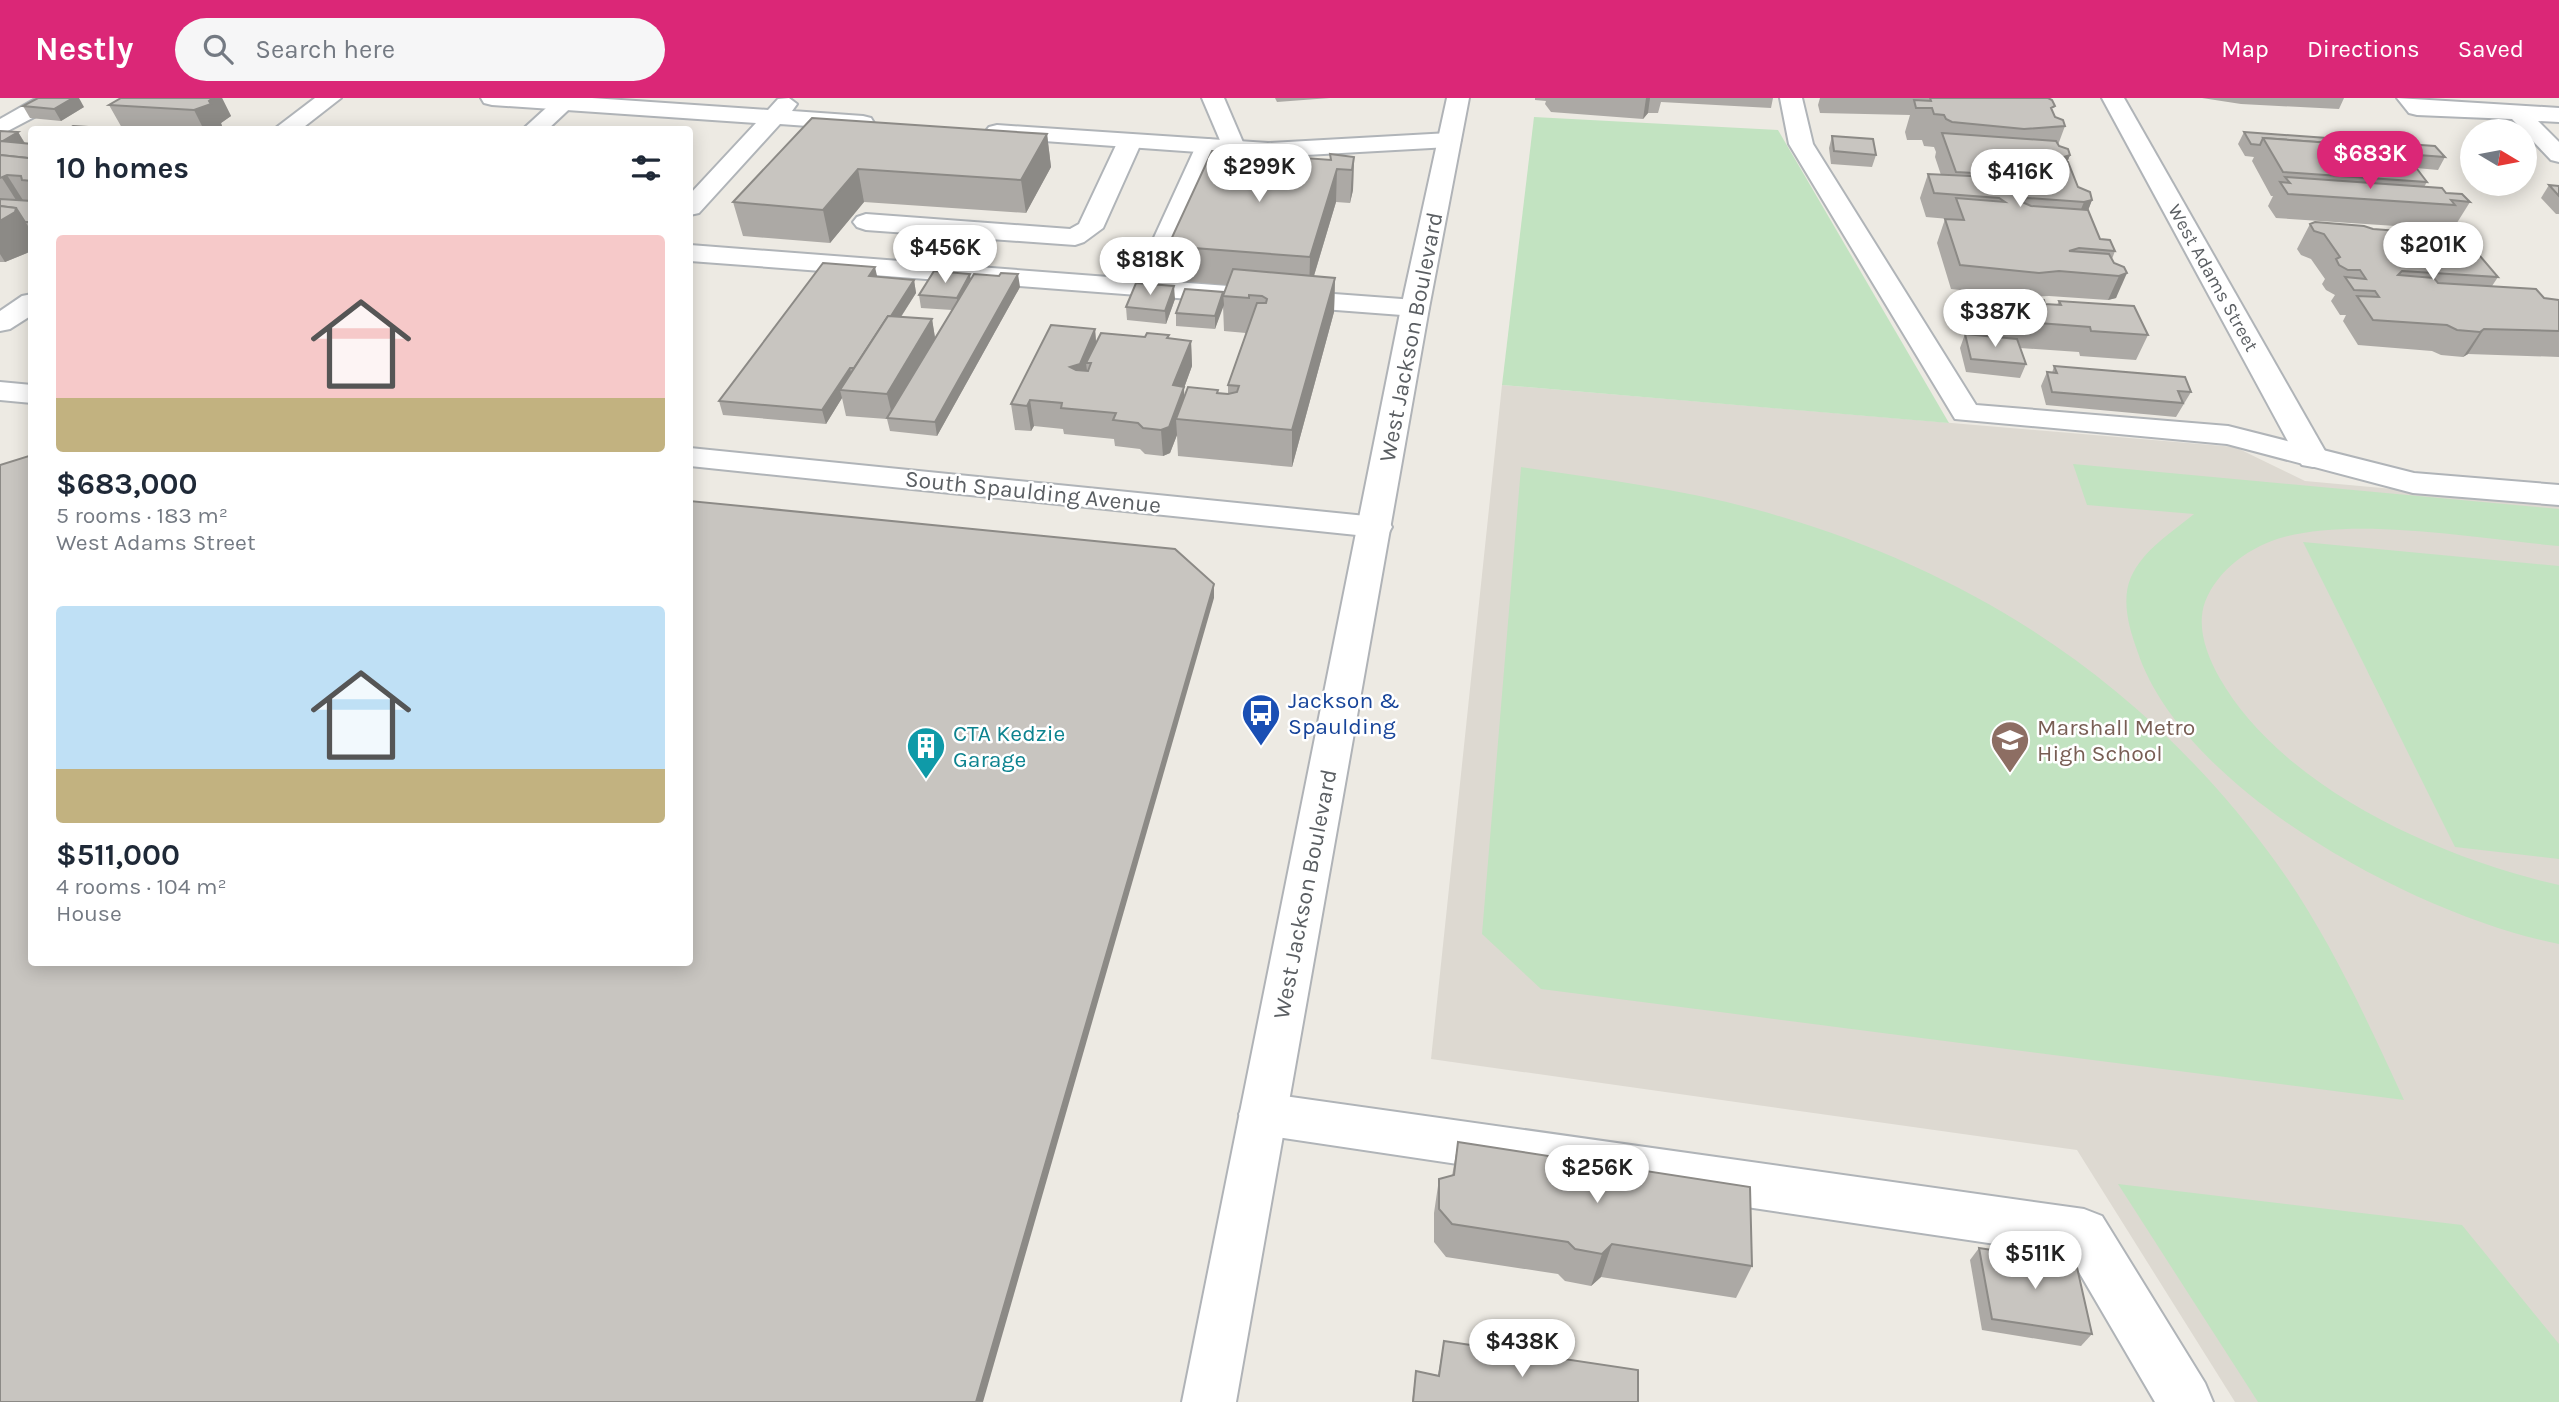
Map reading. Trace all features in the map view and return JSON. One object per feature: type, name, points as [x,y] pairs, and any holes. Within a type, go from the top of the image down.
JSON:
[{"type":"street","points":[[0,128],[53,98]]},
{"type":"street","points":[[290,126],[330,98]]},
{"type":"street","points":[[492,98],[567,100],[880,124]]},
{"type":"street","points":[[693,205],[791,98]]},
{"type":"street","points":[[1145,288],[1221,147],[1213,98]]},
{"type":"street","name":"West Jackson Boulevard","points":[[1209,1402],[1376,527],[1415,308],[1458,98]]},
{"type":"street","points":[[1791,98],[1801,144],[1966,413],[2228,435],[2413,483],[2559,495]]},
{"type":"street","name":"West Adams Street","points":[[2113,98],[2313,458]]},
{"type":"street","points":[[2409,98],[2417,108],[2559,115]]},
{"type":"street","points":[[538,126],[567,100]]},
{"type":"street","points":[[2518,113],[2559,155]]},
{"type":"street","points":[[977,130],[1268,150],[1449,140]]},
{"type":"street","points":[[866,222],[1075,237],[1090,228],[1130,141]]},
{"type":"street","points":[[693,253],[1415,308]]},
{"type":"street","points":[[0,323],[28,305]]},
{"type":"street","points":[[0,391],[28,394]]},
{"type":"street","name":"South Spaulding Avenue","points":[[693,457],[1376,527]]},
{"type":"street","points":[[1263,1114],[2084,1233],[2186,1402]]},
{"type":"shaded area","name":"Marshall Metro High School","points":[[1502,385],[2235,447],[2305,481],[2559,504],[2559,1402],[2235,1402],[2077,1150],[1431,1059]]},
{"type":"green space","points":[[1534,117],[1778,130],[1949,423],[1502,385]]},
{"type":"green space","points":[[2073,464],[2559,509],[2559,546],[2384,529],[2314,531],[2272,541],[2248,553],[2218,579],[2205,602],[2202,631],[2219,677],[2247,717],[2282,753],[2323,784],[2415,837],[2464,857],[2559,885],[2559,944],[2503,929],[2441,907],[2377,877],[2313,840],[2254,798],[2203,752],[2163,702],[2137,650],[2126,604],[2128,586],[2136,567],[2159,542],[2194,514],[2087,505]]},
{"type":"green space","points":[[1521,467],[1697,495],[1832,533],[1907,563],[1978,598],[2046,639],[2109,686],[2168,738],[2224,797],[2275,861],[2329,947],[2404,1100],[1541,989],[1482,934]]},
{"type":"green space","points":[[2303,542],[2559,566],[2559,859],[2455,847]]},
{"type":"green space","points":[[2118,1184],[2462,1225],[2559,1344],[2559,1402],[2258,1402]]},
{"type":"building","points":[[38,98],[73,98],[54,109],[23,106]]},
{"type":"building","points":[[121,98],[213,98],[209,101],[211,104],[194,110],[109,105]]},
{"type":"building","points":[[1930,98],[2048,98],[2055,106],[2051,108],[2055,117],[2063,120],[2065,126],[2024,129],[1952,122],[1944,115],[1934,114],[1932,108],[1916,108],[1914,100],[1931,101]]},
{"type":"building","points":[[812,118],[1047,134],[1021,180],[858,169],[823,210],[733,202]]},
{"type":"building","points":[[0,131],[18,132],[1,142]]},
{"type":"building","points":[[2244,132],[2355,140],[2359,145],[2263,138],[2260,145],[2251,144]]},
{"type":"building","points":[[1942,133],[2056,141],[2059,146],[2068,149],[2070,155],[2064,157],[2005,153],[2001,156],[2009,159],[2068,162],[2078,187],[2090,192],[2092,200],[2084,202],[2027,198],[2022,202],[2031,206],[2088,210],[2100,239],[2110,240],[2115,251],[2079,248],[2069,251],[2109,254],[2114,263],[2124,267],[2127,273],[2119,276],[2059,271],[2039,273],[1960,265],[1945,219],[1964,220],[1956,198],[2005,202],[1999,198],[1934,193],[1928,174],[2012,178],[2023,176],[1956,172]]},
{"type":"building","points":[[1832,136],[1873,139],[1876,155],[1834,151]]},
{"type":"building","points":[[2263,138],[2401,148],[2427,182],[2283,172]]},
{"type":"building","points":[[0,141],[28,144],[28,158],[0,155]]},
{"type":"building","points":[[2377,142],[2435,146],[2445,157],[2405,154],[2401,148],[2381,147]]},
{"type":"building","points":[[1212,151],[1331,160],[1330,154],[1354,157],[1352,170],[1337,169],[1310,257],[1168,246]]},
{"type":"building","points":[[0,155],[28,158],[28,181],[22,180],[21,176],[7,175],[0,178]]},
{"type":"building","points":[[2285,177],[2442,188],[2446,193],[2460,194],[2470,202],[2451,200],[2455,205],[2288,194],[2280,182],[2290,183]]},
{"type":"building","points":[[2549,185],[2559,186],[2559,196]]},
{"type":"building","points":[[0,199],[28,201],[28,222],[25,222],[16,208],[0,206]]},
{"type":"building","points":[[0,206],[16,208],[15,212],[0,221]]},
{"type":"building","points":[[2315,222],[2463,236],[2498,277],[2402,271],[2398,275],[2434,278],[2438,283],[2536,289],[2544,298],[2559,300],[2559,331],[2484,329],[2480,332],[2457,330],[2447,325],[2373,320],[2357,296],[2379,297],[2375,291],[2354,290],[2345,277],[2366,279],[2360,270],[2348,270],[2339,265],[2336,259],[2340,257],[2324,234],[2314,231],[2310,224]]},
{"type":"building","points":[[823,263],[875,267],[869,276],[914,280],[822,410],[719,401]]},
{"type":"building","points":[[1233,269],[1335,278],[1292,430],[1176,419],[1188,387],[1218,390],[1217,393],[1237,392],[1239,386],[1228,385],[1257,303],[1266,303],[1267,299],[1249,295],[1249,298],[1223,296]]},
{"type":"building","points":[[934,271],[970,274],[957,298],[919,295]]},
{"type":"building","points":[[1001,273],[1018,274],[935,422],[887,418],[974,274],[999,276]]},
{"type":"building","points":[[1136,283],[1174,286],[1165,311],[1126,307]]},
{"type":"building","points":[[1185,289],[1223,292],[1215,316],[1176,313]]},
{"type":"building","points":[[1990,296],[2044,300],[2045,304],[2061,305],[2059,301],[2134,306],[2148,335],[2091,331],[2090,327],[2000,320]]},
{"type":"building","points":[[888,316],[932,319],[887,394],[840,390]]},
{"type":"building","points":[[1051,325],[1095,329],[1080,364],[1070,367],[1076,370],[1088,371],[1091,363],[1086,363],[1101,333],[1145,337],[1147,333],[1191,341],[1173,385],[1184,387],[1169,427],[1161,430],[1143,428],[1138,423],[1113,420],[1116,413],[1061,408],[1062,403],[1030,400],[1027,406],[1011,404]]},
{"type":"building","points":[[1965,334],[2017,339],[2026,364],[1971,359]]},
{"type":"building","points":[[2054,366],[2185,377],[2191,392],[2178,391],[2183,403],[2052,392],[2047,372],[2057,373]]},
{"type":"building","name":"CTA Kedzie Garage","points":[[28,456],[28,966],[693,966],[693,501],[1175,549],[1214,584],[976,1402],[0,1402],[0,465]]},
{"type":"building","points":[[1458,1142],[1750,1187],[1752,1266],[1612,1244],[1602,1254],[1575,1249],[1568,1242],[1452,1224],[1439,1209],[1439,1179],[1454,1175]]},
{"type":"building","points":[[1979,1248],[2076,1263],[2092,1334],[1992,1319]]},
{"type":"building","points":[[1444,1341],[1638,1370],[1638,1402],[1413,1402],[1416,1371],[1439,1376]]},
{"type":"place","name":"Jackson & Spaulding","points":[[1261,747]]},
{"type":"place","name":"Marshall Metro High School","points":[[2010,774]]},
{"type":"place","name":"CTA Kedzie Garage","points":[[926,780]]}]
